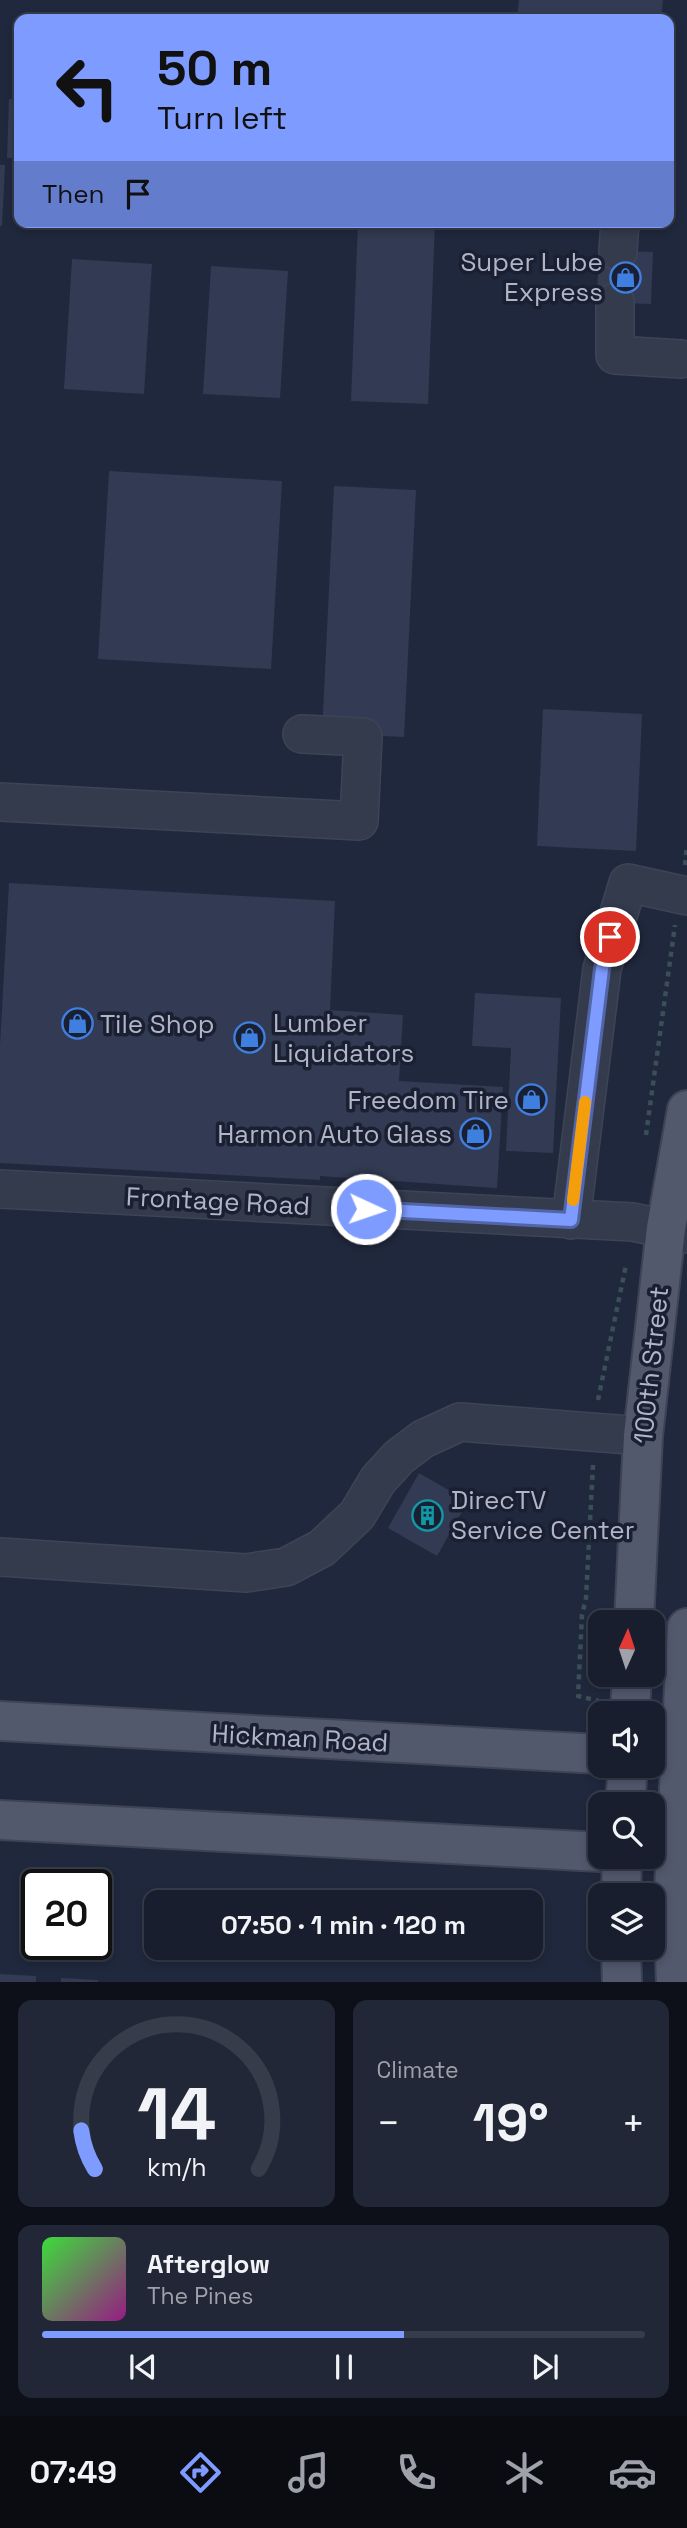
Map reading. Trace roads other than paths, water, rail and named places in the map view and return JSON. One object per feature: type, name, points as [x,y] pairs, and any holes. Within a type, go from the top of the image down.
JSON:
[{"type":"main road","name":"100th Street","points":[[635,1610],[642,1436],[677,1231],[687,1110]]},
{"type":"main road","points":[[676,1982],[672,1856],[673,1759],[687,1628]]},
{"type":"main road","name":"Hickman Road","points":[[0,1721],[588,1753]]},
{"type":"main road","points":[[0,1820],[588,1851]]},
{"type":"main road","points":[[621,1960],[622,1982]]},
{"type":"lane","points":[[615,302],[615,355],[681,359]]},
{"type":"lane","points":[[0,802],[359,821],[363,737],[302,734]]},
{"type":"lane","points":[[571,1220],[602,969],[628,883],[687,896]]},
{"type":"lane","name":"Frontage Road","points":[[0,1189],[633,1222],[677,1231]]},
{"type":"lane","points":[[0,1557],[246,1573],[286,1567],[322,1548],[357,1516],[378,1480],[399,1457],[423,1439],[460,1422],[642,1436]]},
{"type":"tunnel","points":[[615,302],[618,251]]},
{"type":"place","name":"Super Lube Express","points":[[626,277]]},
{"type":"place","name":"Tile Shop","points":[[77,1024]]},
{"type":"place","name":"Lumber Liquidators","points":[[250,1038]]},
{"type":"place","name":"Freedom Tire","points":[[532,1100]]},
{"type":"place","name":"Harmon Auto Glass","points":[[475,1134]]},
{"type":"place","name":"DirecTV Service Center","points":[[428,1515]]}]
